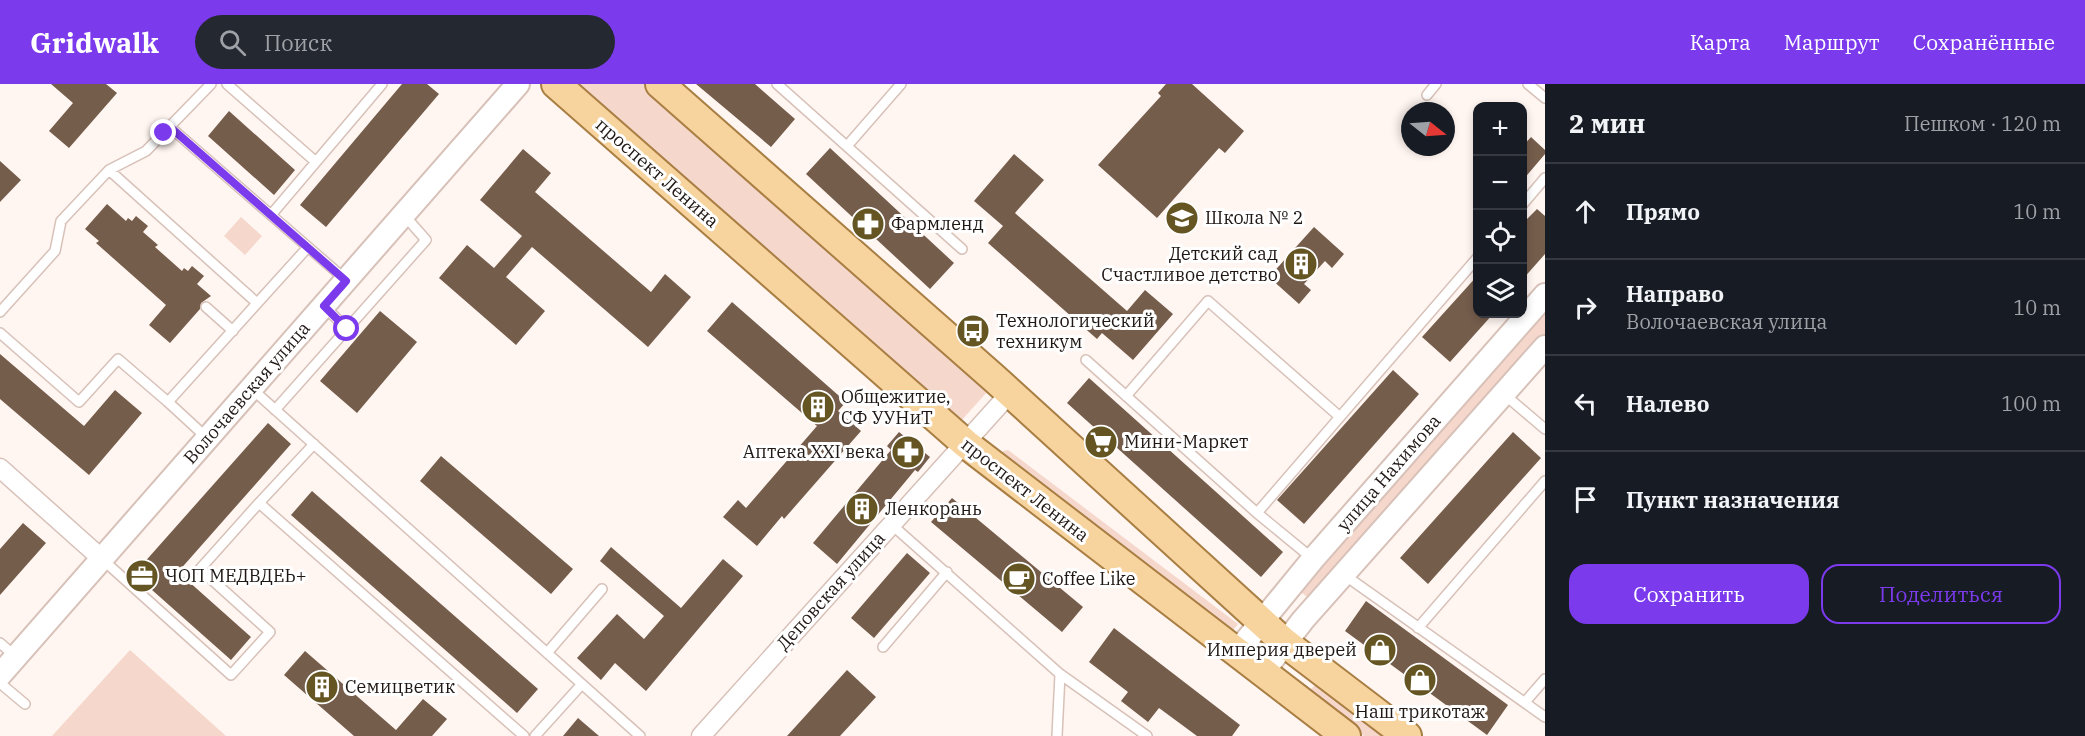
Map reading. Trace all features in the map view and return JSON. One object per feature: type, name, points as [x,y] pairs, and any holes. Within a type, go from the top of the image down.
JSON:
[{"type":"main road","name":"проспект Ленина","points":[[556,84],[966,444],[1346,736]]},
{"type":"main road","points":[[660,84],[1010,393],[1285,643],[1407,736]]},
{"type":"street","name":"Волочаевская улица","points":[[0,675],[8,650],[102,559],[518,84]]},
{"type":"street","name":"улица Нахимова","points":[[1236,653],[1313,559],[1545,295]]},
{"type":"street","name":"улица Нахимова","points":[[1262,673],[1343,574],[1545,347]]},
{"type":"street","name":"Деповская улица","points":[[701,736],[1010,393]]},
{"type":"street","points":[[0,468],[102,559]]},
{"type":"lane","points":[[0,312],[56,251],[61,221],[109,170],[147,151],[211,84]]},
{"type":"lane","points":[[227,84],[316,162]]},
{"type":"lane","points":[[271,215],[382,84]]},
{"type":"lane","points":[[777,84],[962,249]]},
{"type":"lane","points":[[847,146],[901,84]]},
{"type":"lane","points":[[1427,95],[1436,84]]},
{"type":"lane","points":[[1528,84],[1545,98]]},
{"type":"lane","points":[[170,127],[346,281]]},
{"type":"lane","points":[[109,170],[257,303]]},
{"type":"lane","points":[[1527,199],[1545,178]]},
{"type":"lane","points":[[275,410],[426,240],[404,215]]},
{"type":"lane","points":[[168,402],[308,247]]},
{"type":"lane","points":[[1257,513],[1473,263]]},
{"type":"lane","points":[[1126,396],[1208,302],[1340,417]]},
{"type":"lane","points":[[324,306],[347,329]]},
{"type":"lane","points":[[206,307],[233,331]]},
{"type":"lane","points":[[0,333],[79,402],[118,359],[208,438]]},
{"type":"lane","points":[[1086,360],[1257,513],[1313,559]]},
{"type":"lane","points":[[252,388],[640,736]]},
{"type":"lane","points":[[1503,393],[1545,429]]},
{"type":"lane","points":[[102,559],[231,675],[270,632],[200,569],[314,444]]},
{"type":"lane","points":[[1418,628],[1545,482]]},
{"type":"lane","points":[[259,503],[524,736]]},
{"type":"lane","points":[[891,524],[1060,674],[1147,736]]},
{"type":"lane","points":[[883,647],[947,572]]},
{"type":"lane","points":[[1343,574],[1545,717]]},
{"type":"lane","points":[[547,652],[602,589]]},
{"type":"lane","points":[[1057,736],[1060,674]]},
{"type":"lane","points":[[1525,702],[1545,679]]},
{"type":"lane","points":[[0,682],[25,704]]},
{"type":"lane","points":[[535,736],[582,684]]},
{"type":"shaded area","points":[[576,84],[645,84],[988,391],[960,422]]},
{"type":"shaded area","points":[[241,217],[262,236],[245,255],[224,236]]},
{"type":"shaded area","points":[[1545,299],[1545,345],[1318,606],[1291,584]]},
{"type":"shaded area","points":[[1008,450],[1238,624],[1229,635],[1002,455],[1003,451]]},
{"type":"shaded area","points":[[130,650],[226,736],[52,736]]},
{"type":"shaded area","points":[[1316,684],[1390,736],[1364,736],[1311,695],[1310,690]]},
{"type":"building","points":[[51,84],[106,84],[117,93],[69,148],[49,131],[73,103]]},
{"type":"building","points":[[402,84],[427,84],[439,94],[326,227],[300,205]]},
{"type":"building","points":[[696,84],[755,84],[795,119],[771,147]]},
{"type":"building","points":[[1166,84],[1192,84],[1244,131],[1225,153],[1219,148],[1157,218],[1098,165],[1161,96],[1158,93]]},
{"type":"building","points":[[229,111],[295,170],[274,195],[208,136]]},
{"type":"building","points":[[1531,137],[1545,150],[1545,154],[1527,175],[1527,156],[1527,141]]},
{"type":"building","points":[[830,148],[954,263],[930,289],[806,174]]},
{"type":"building","points":[[523,149],[551,173],[535,192],[651,292],[665,274],[691,297],[648,347],[532,247],[506,277],[545,311],[516,345],[439,278],[467,245],[494,268],[522,236],[480,200]]},
{"type":"building","points":[[1014,154],[1044,180],[1015,213],[1127,311],[1145,290],[1173,314],[1133,360],[1102,333],[1097,339],[988,243],[1003,226],[974,201]]},
{"type":"building","points":[[0,161],[21,180],[0,202]]},
{"type":"building","points":[[107,204],[126,221],[128,218],[132,221],[136,216],[148,226],[143,232],[158,245],[155,247],[182,271],[184,268],[188,271],[192,266],[204,276],[197,284],[211,296],[201,303],[200,309],[170,343],[149,325],[166,305],[96,243],[99,241],[85,229]]},
{"type":"building","points":[[1537,209],[1545,216],[1545,254],[1527,274],[1527,264],[1527,219]]},
{"type":"building","name":"Детский сад Счастливое детство","points":[[1314,227],[1344,254],[1332,268],[1325,261],[1304,284],[1311,290],[1299,304],[1269,277]]},
{"type":"building","points":[[1473,281],[1473,318],[1489,318],[1450,362],[1422,337]]},
{"type":"building","name":"Общежитие, СФ УУНиТ","points":[[732,302],[846,402],[838,411],[861,431],[784,519],[782,516],[757,546],[723,517],[738,500],[746,508],[817,426],[707,331]]},
{"type":"building","points":[[380,311],[417,342],[357,413],[320,381]]},
{"type":"building","points":[[0,354],[84,426],[115,390],[142,413],[89,475],[0,399]]},
{"type":"building","points":[[1393,370],[1419,394],[1304,524],[1277,500]]},
{"type":"building","points":[[1089,378],[1283,552],[1261,577],[1067,403]]},
{"type":"building","points":[[268,423],[291,444],[178,572],[251,637],[231,660],[134,574]]},
{"type":"building","name":"Ленкорань","points":[[899,432],[930,457],[918,472],[915,470],[837,564],[813,543],[891,450],[887,446]]},
{"type":"building","points":[[1513,432],[1541,458],[1428,584],[1400,558]]},
{"type":"building","points":[[441,456],[573,569],[551,594],[420,481]]},
{"type":"building","points":[[312,491],[538,689],[517,713],[291,515]]},
{"type":"building","points":[[952,498],[1083,607],[1062,632],[931,522]]},
{"type":"building","points":[[23,523],[46,543],[0,595],[0,549]]},
{"type":"building","points":[[611,547],[681,608],[723,559],[743,576],[646,691],[615,663],[601,680],[577,658],[617,614],[644,639],[664,616],[600,561]]},
{"type":"building","points":[[907,553],[930,573],[874,638],[851,618]]},
{"type":"building","points":[[1366,601],[1508,705],[1487,735],[1345,631]]},
{"type":"building","points":[[1114,628],[1240,725],[1232,736],[1197,736],[1159,708],[1148,722],[1121,701],[1128,692],[1089,662]]},
{"type":"building","name":"Семицветик","points":[[305,651],[396,730],[423,699],[447,719],[432,736],[354,736],[284,675]]},
{"type":"building","points":[[847,670],[876,697],[840,736],[787,736]]},
{"type":"building","points":[[578,718],[599,736],[563,736]]},
{"type":"place","name":"Школа № 2","points":[[1182,218]]},
{"type":"place","name":"Фармленд","points":[[868,224]]},
{"type":"place","name":"Детский сад Счастливое детство","points":[[1301,264]]},
{"type":"place","name":"Технологический техникум","points":[[973,331]]},
{"type":"place","name":"Общежитие, СФ УУНиТ","points":[[818,407]]},
{"type":"place","name":"Мини-Маркет","points":[[1101,442]]},
{"type":"place","name":"Аптека ХХI века","points":[[908,452]]},
{"type":"place","name":"Ленкорань","points":[[862,509]]},
{"type":"place","name":"ЧОП МЕДВДЕЬ+","points":[[142,576]]},
{"type":"place","name":"Coffee Like","points":[[1019,579]]},
{"type":"place","name":"Империя дверей","points":[[1380,650]]},
{"type":"place","name":"Наш трикотаж","points":[[1420,680]]},
{"type":"place","name":"Семицветик","points":[[322,687]]},
{"type":"route","points":[[164,133],[170,127],[346,281],[324,306],[347,329]]}]
